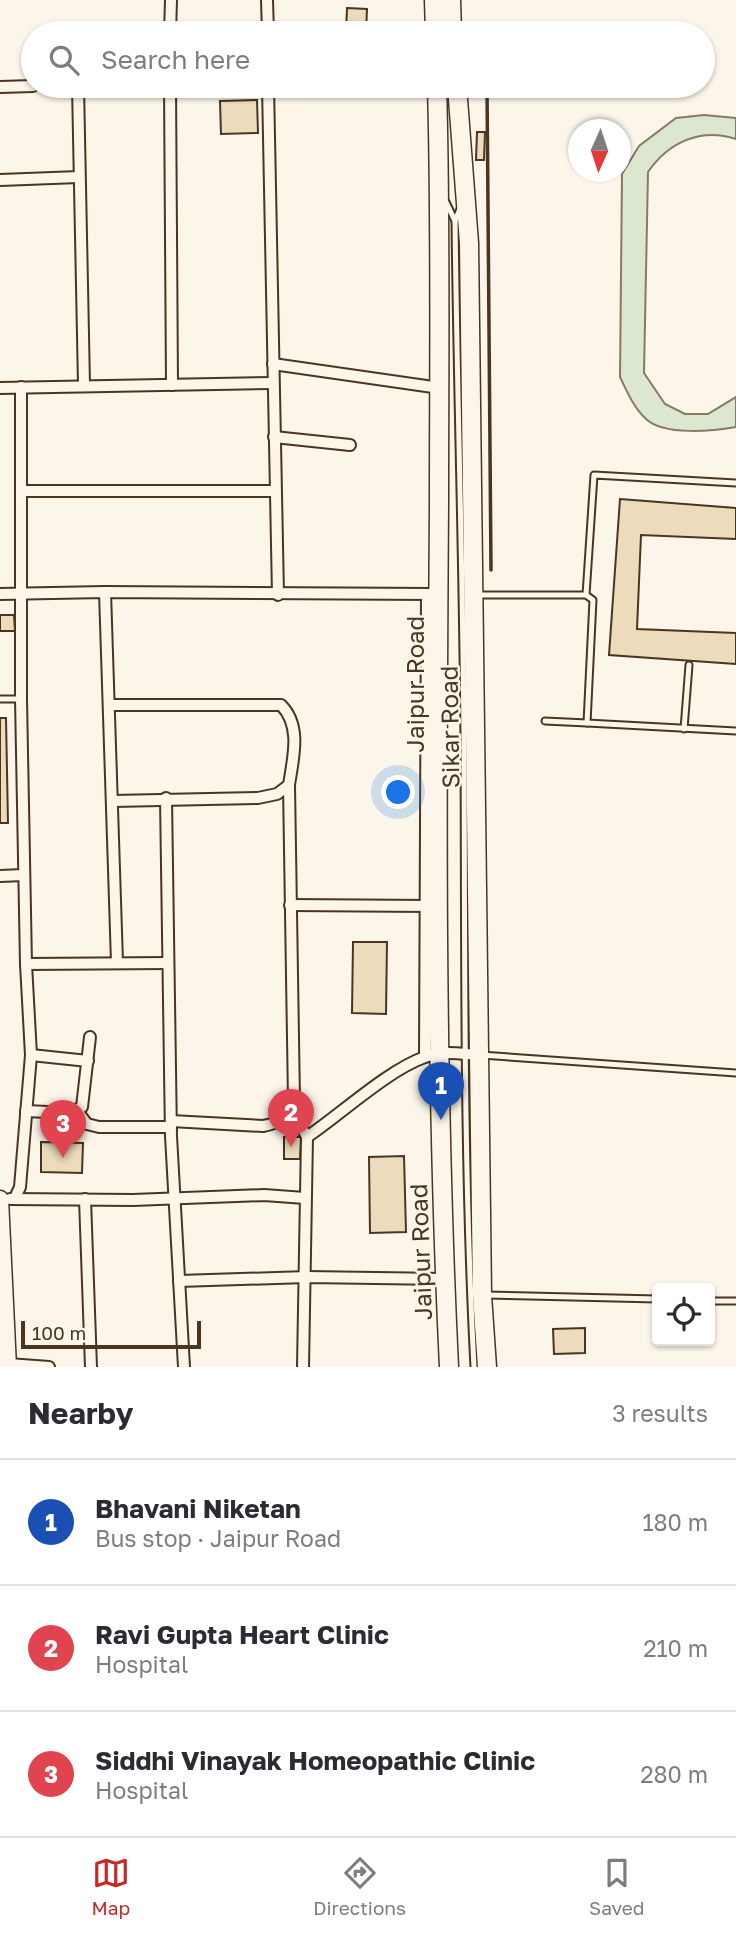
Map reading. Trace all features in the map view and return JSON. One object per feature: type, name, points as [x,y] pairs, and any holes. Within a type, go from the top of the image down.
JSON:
[{"type":"main road","points":[[434,0],[435,21]]},
{"type":"main road","points":[[451,0],[452,21]]},
{"type":"main road","name":"Jaipur Road","points":[[436,98],[440,191],[440,388],[433,594],[433,1055],[449,1367]]},
{"type":"main road","name":"Sikar Road","points":[[458,98],[467,190],[473,1055],[487,1367]]},
{"type":"street","points":[[170,21],[171,0]]},
{"type":"street","points":[[268,0],[268,21]]},
{"type":"street","points":[[0,87],[21,86]]},
{"type":"street","points":[[78,98],[84,385]]},
{"type":"street","points":[[170,98],[173,385]]},
{"type":"street","points":[[268,98],[278,595]]},
{"type":"street","points":[[0,180],[79,177]]},
{"type":"street","points":[[273,364],[440,388]]},
{"type":"street","points":[[0,388],[273,383]]},
{"type":"street","points":[[4,1199],[20,1187],[31,1055],[26,964],[21,699],[21,387]]},
{"type":"street","points":[[274,437],[350,445]]},
{"type":"street","points":[[22,491],[275,491]]},
{"type":"street","points":[[105,592],[117,962]]},
{"type":"street","points":[[0,594],[433,594]]},
{"type":"street","points":[[78,1111],[87,1124],[99,1127],[171,1124],[263,1126],[276,1124],[288,1114],[294,1101],[289,785],[294,753],[290,714],[281,705],[109,705]]},
{"type":"street","points":[[113,801],[258,798],[276,794],[289,785]]},
{"type":"street","points":[[166,798],[173,1198],[184,1367]]},
{"type":"street","points":[[0,876],[24,875]]},
{"type":"street","points":[[290,905],[432,906]]},
{"type":"street","points":[[26,964],[168,963]]},
{"type":"street","points":[[78,1111],[85,1099],[90,1037]]},
{"type":"street","points":[[31,1055],[88,1061]]},
{"type":"street","points":[[307,1137],[400,1070],[433,1055],[473,1055]]},
{"type":"street","points":[[26,1111],[78,1111]]},
{"type":"street","points":[[288,1114],[299,1122],[307,1137],[307,1277],[303,1367]]},
{"type":"street","points":[[4,1199],[264,1195],[305,1198]]},
{"type":"street","points":[[4,1199],[8,1365],[49,1367]]},
{"type":"street","points":[[85,1199],[91,1367]]},
{"type":"street","points":[[178,1281],[307,1277],[444,1279]]},
{"type":"lane","points":[[467,190],[455,222],[473,1055],[474,1367]]},
{"type":"lane","points":[[440,191],[455,222]]},
{"type":"lane","points":[[586,595],[594,475],[736,483]]},
{"type":"lane","points":[[471,595],[586,595],[593,600],[587,723]]},
{"type":"lane","points":[[684,729],[689,665]]},
{"type":"lane","points":[[0,699],[21,699]]},
{"type":"lane","points":[[545,721],[736,731]]},
{"type":"lane","points":[[473,1055],[736,1073]]},
{"type":"lane","points":[[482,1295],[652,1299]]},
{"type":"lane","points":[[715,1301],[736,1301]]},
{"type":"green space","points":[[704,115],[736,118],[736,139],[710,135],[686,140],[665,153],[648,172],[644,373],[665,404],[685,414],[708,414],[736,397],[736,427],[702,431],[676,430],[654,424],[634,405],[620,377],[622,182],[631,182],[631,159],[639,146],[676,118]]},
{"type":"building","points":[[347,8],[367,9],[366,21],[346,21]]},
{"type":"building","points":[[257,100],[258,133],[221,134],[220,101]]},
{"type":"building","points":[[477,132],[485,132],[484,160],[476,160]]},
{"type":"building","points":[[620,499],[736,508],[736,539],[641,535],[637,629],[736,633],[736,664],[609,655]]},
{"type":"building","points":[[0,615],[14,615],[15,631],[0,631]]},
{"type":"building","points":[[0,718],[6,718],[8,823],[0,823]]},
{"type":"building","points":[[353,942],[387,942],[386,1014],[352,1013]]},
{"type":"building","points":[[284,1137],[301,1137],[300,1159],[284,1159]]},
{"type":"building","points":[[41,1142],[83,1143],[82,1173],[41,1172]]},
{"type":"building","points":[[404,1156],[406,1232],[370,1233],[369,1157]]},
{"type":"building","points":[[585,1328],[585,1353],[554,1354],[553,1329]]},
{"type":"wall","points":[[487,98],[491,570]]},
{"type":"place","name":"Bhavani Niketan","points":[[441,1120]]},
{"type":"place","name":"Ravi Gupta Heart Clinic","points":[[291,1147]]},
{"type":"place","name":"Siddhi Vinayak Homeopathic Clinic","points":[[63,1158]]}]
